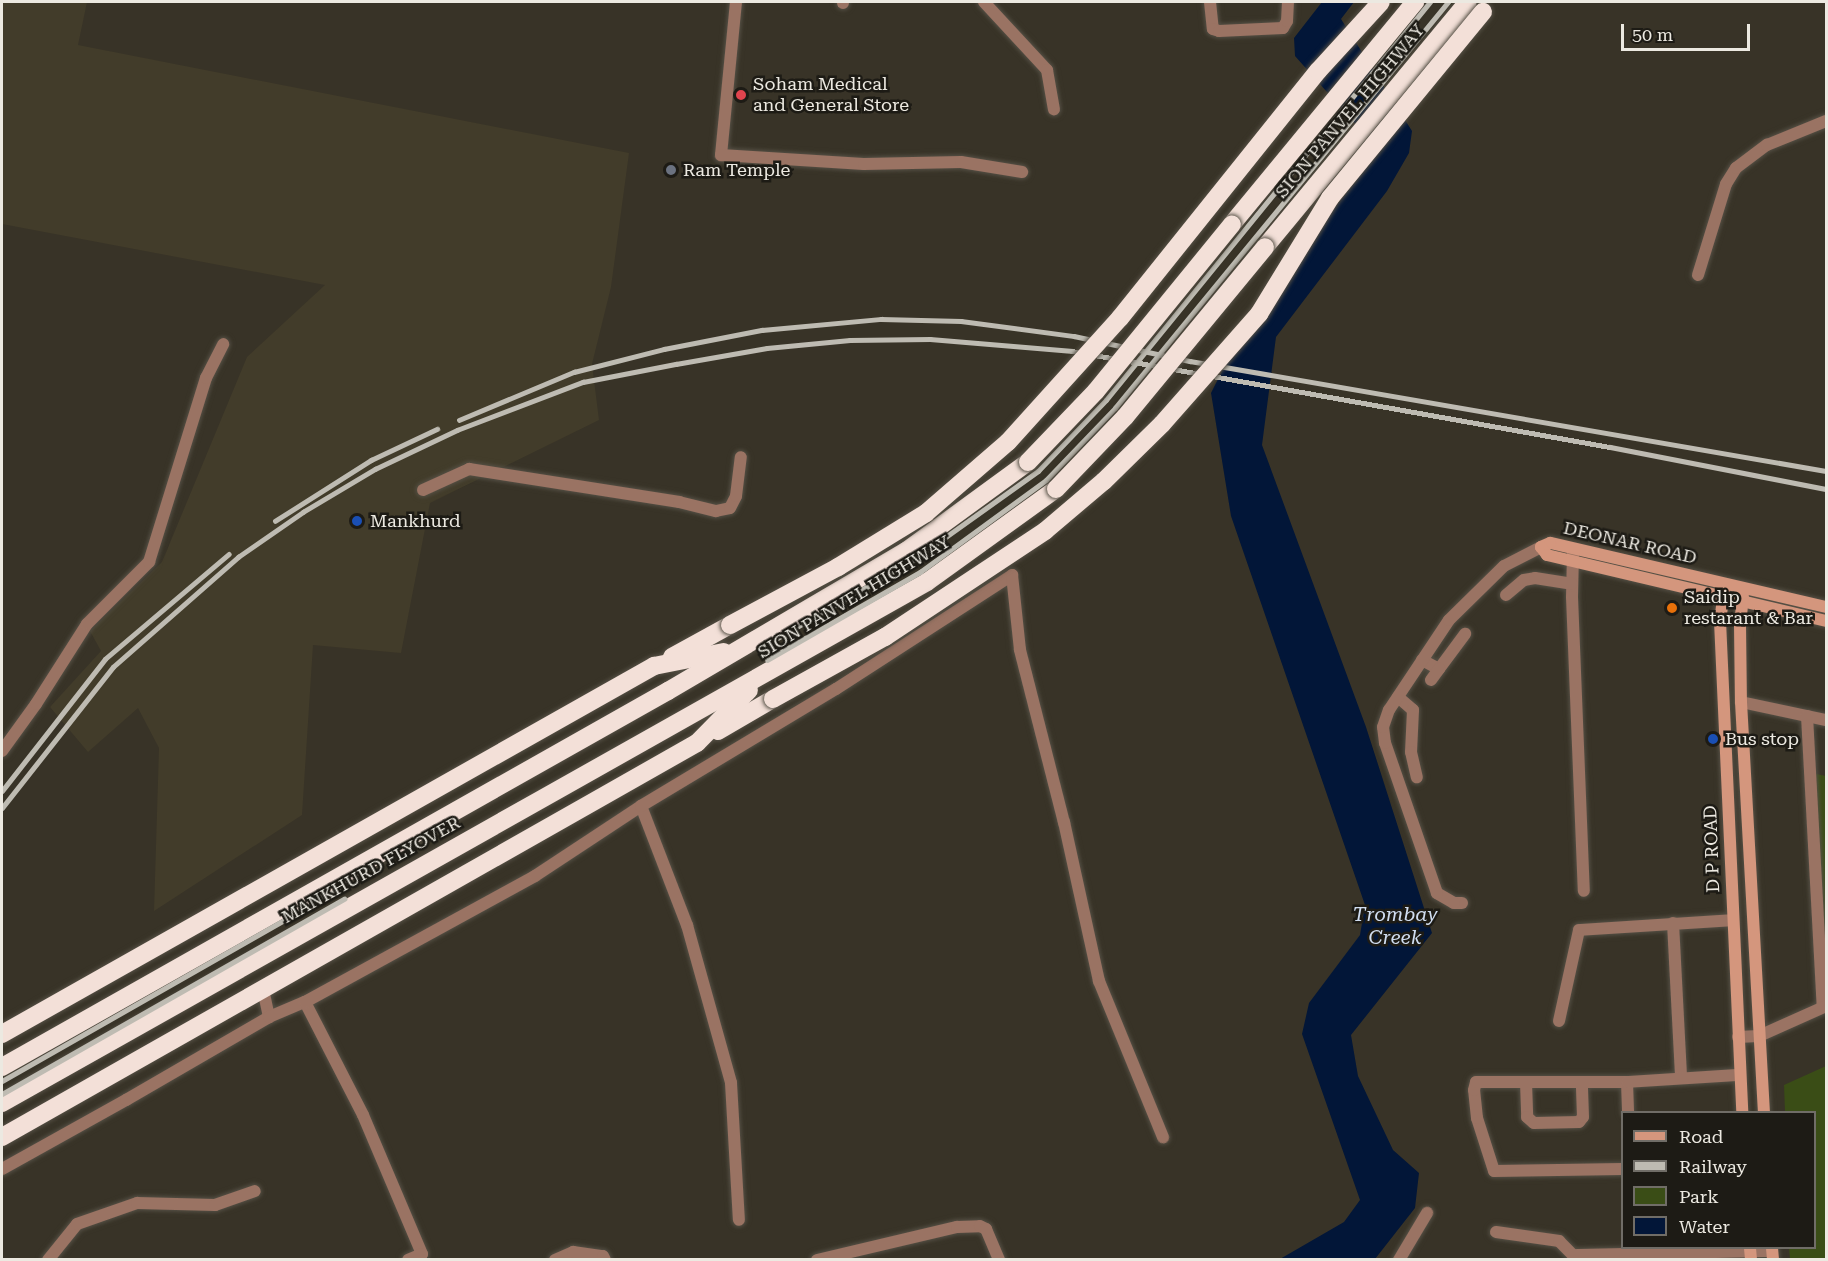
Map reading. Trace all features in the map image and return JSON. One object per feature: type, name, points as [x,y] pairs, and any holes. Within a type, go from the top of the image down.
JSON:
[{"type":"highway","points":[[2,1034],[654,666],[838,567],[926,513],[1008,442],[1120,318],[1318,71],[1381,2]]},
{"type":"highway","name":"SION PANVEL HIGHWAY","points":[[741,649],[906,551],[1028,462],[1096,391],[1415,2]]},
{"type":"highway","points":[[2,1137],[885,637],[1045,531],[1104,481],[1162,424],[1258,314],[1330,198],[1480,5]]},
{"type":"highway","name":"SION PANVEL HIGHWAY","points":[[760,678],[927,582],[1056,489],[1125,417],[1265,247],[1480,5]]},
{"type":"highway","points":[[654,666],[741,649]]},
{"type":"highway","name":"MANKHURD FLYOVER","points":[[2,1067],[741,649]]},
{"type":"highway","points":[[697,743],[760,678]]},
{"type":"highway","name":"MANKHURD FLYOVER","points":[[3,1102],[684,718],[760,678]]},
{"type":"street","points":[[736,2],[721,155],[864,164],[961,162],[1022,172]]},
{"type":"street","points":[[984,2],[1047,70],[1053,109]]},
{"type":"street","points":[[1210,2],[1213,29],[1219,31],[1282,28],[1287,21],[1288,2]]},
{"type":"street","points":[[1698,275],[1726,184],[1736,168],[1767,145],[1827,121]]},
{"type":"street","points":[[2,751],[36,704],[87,624],[149,562],[206,378],[223,344]]},
{"type":"street","points":[[423,490],[469,469],[679,502],[716,511],[730,508],[736,496],[741,457]]},
{"type":"street","name":"DEONAR ROAD","points":[[1422,660],[1449,620],[1504,566],[1540,547],[1546,555],[1573,555],[1725,584],[1743,595],[1827,621]]},
{"type":"street","points":[[1573,555],[1572,584],[1584,891]]},
{"type":"street","name":"DEONAR ROAD","points":[[1573,555],[1722,597],[1743,595],[1827,607]]},
{"type":"street","points":[[2,1169],[269,1017],[305,1002],[535,876],[641,806],[836,689],[1012,575],[1020,650],[1064,822],[1099,981],[1163,1137]]},
{"type":"street","points":[[1506,595],[1524,580],[1535,578],[1572,584]]},
{"type":"street","name":"D P ROAD","points":[[1725,584],[1720,621],[1742,1111]]},
{"type":"street","name":"D P ROAD","points":[[1743,595],[1740,625],[1741,702],[1764,1111]]},
{"type":"street","points":[[1431,680],[1465,634]]},
{"type":"street","points":[[1439,669],[1422,660],[1398,697],[1383,727],[1385,743],[1437,893],[1454,903],[1462,903]]},
{"type":"street","points":[[1398,697],[1413,710],[1411,752],[1417,777]]},
{"type":"street","points":[[1741,702],[1827,720]]},
{"type":"street","points":[[1738,1037],[1759,1036],[1825,1007],[1807,716]]},
{"type":"street","points":[[641,806],[687,925],[730,1083],[739,1220]]},
{"type":"street","points":[[1559,1021],[1579,930],[1733,920]]},
{"type":"street","points":[[1673,923],[1682,1077]]},
{"type":"street","points":[[263,989],[269,1017]]},
{"type":"street","points":[[305,1002],[363,1116],[422,1254],[408,1260]]},
{"type":"street","points":[[1621,1169],[1494,1171],[1477,1118],[1474,1090],[1476,1082],[1627,1082],[1739,1075]]},
{"type":"street","points":[[1526,1082],[1527,1118],[1534,1123],[1579,1122],[1583,1117],[1582,1082]]},
{"type":"street","points":[[1627,1082],[1628,1111]]},
{"type":"street","points":[[48,1260],[77,1224],[137,1203],[215,1205],[255,1191]]},
{"type":"street","points":[[1399,1260],[1427,1213]]},
{"type":"street","points":[[817,1260],[957,1227],[980,1226],[987,1229],[999,1260]]},
{"type":"street","points":[[1496,1232],[1559,1241],[1566,1255],[1643,1257],[1773,1253]]},
{"type":"street","points":[[555,1260],[573,1252],[603,1256],[605,1260]]},
{"type":"shaded area","points":[[2,2],[87,2],[78,45],[629,153],[611,287],[592,364],[599,420],[430,503],[401,653],[313,645],[302,815],[154,911],[159,748],[138,708],[88,752],[50,707],[101,651],[90,631],[162,562],[247,357],[325,285],[2,224]]},
{"type":"green space","points":[[1812,773],[1826,776],[1825,941]]},
{"type":"green space","points":[[1826,1066],[1826,1259],[1790,1259],[1789,1249],[1816,1249],[1816,1111],[1785,1111],[1784,1085]]},
{"type":"water","name":"Trombay Creek","points":[[1322,2],[1354,2],[1341,19],[1412,131],[1409,153],[1387,191],[1276,337],[1262,445],[1366,727],[1432,933],[1351,1035],[1358,1076],[1393,1150],[1419,1173],[1415,1208],[1375,1259],[1280,1259],[1344,1222],[1360,1200],[1302,1034],[1309,1003],[1360,935],[1365,905],[1231,516],[1211,393],[1247,321],[1367,166],[1367,137],[1295,56],[1294,38]]},
{"type":"railway","points":[[760,648],[912,561],[1038,471],[1106,400],[1430,2]]},
{"type":"railway","points":[[767,660],[920,572],[1046,480],[1115,408],[1448,2]]},
{"type":"railway","points":[[459,420],[574,372],[664,349],[762,330],[881,319],[961,321],[1074,336],[1190,361],[1826,471]]},
{"type":"railway","points":[[2,808],[113,667],[238,557],[303,512],[375,469],[457,430],[583,382],[767,348],[850,340],[930,339],[1072,351],[1610,447],[1826,489]]},
{"type":"railway","points":[[275,521],[371,460],[437,429]]},
{"type":"railway","points":[[2,791],[105,659],[229,554]]},
{"type":"railway","points":[[2,1081],[338,889]]},
{"type":"railway","points":[[2,1094],[344,899]]},
{"type":"place","name":"Soham Medical and General Store","points":[[741,95]]},
{"type":"place","name":"Ram Temple","points":[[671,170]]},
{"type":"place","name":"Mankhurd","points":[[357,521]]},
{"type":"place","name":"Saidip restarant & Bar","points":[[1672,608]]},
{"type":"place","name":"Bus stop","points":[[1713,739]]}]
